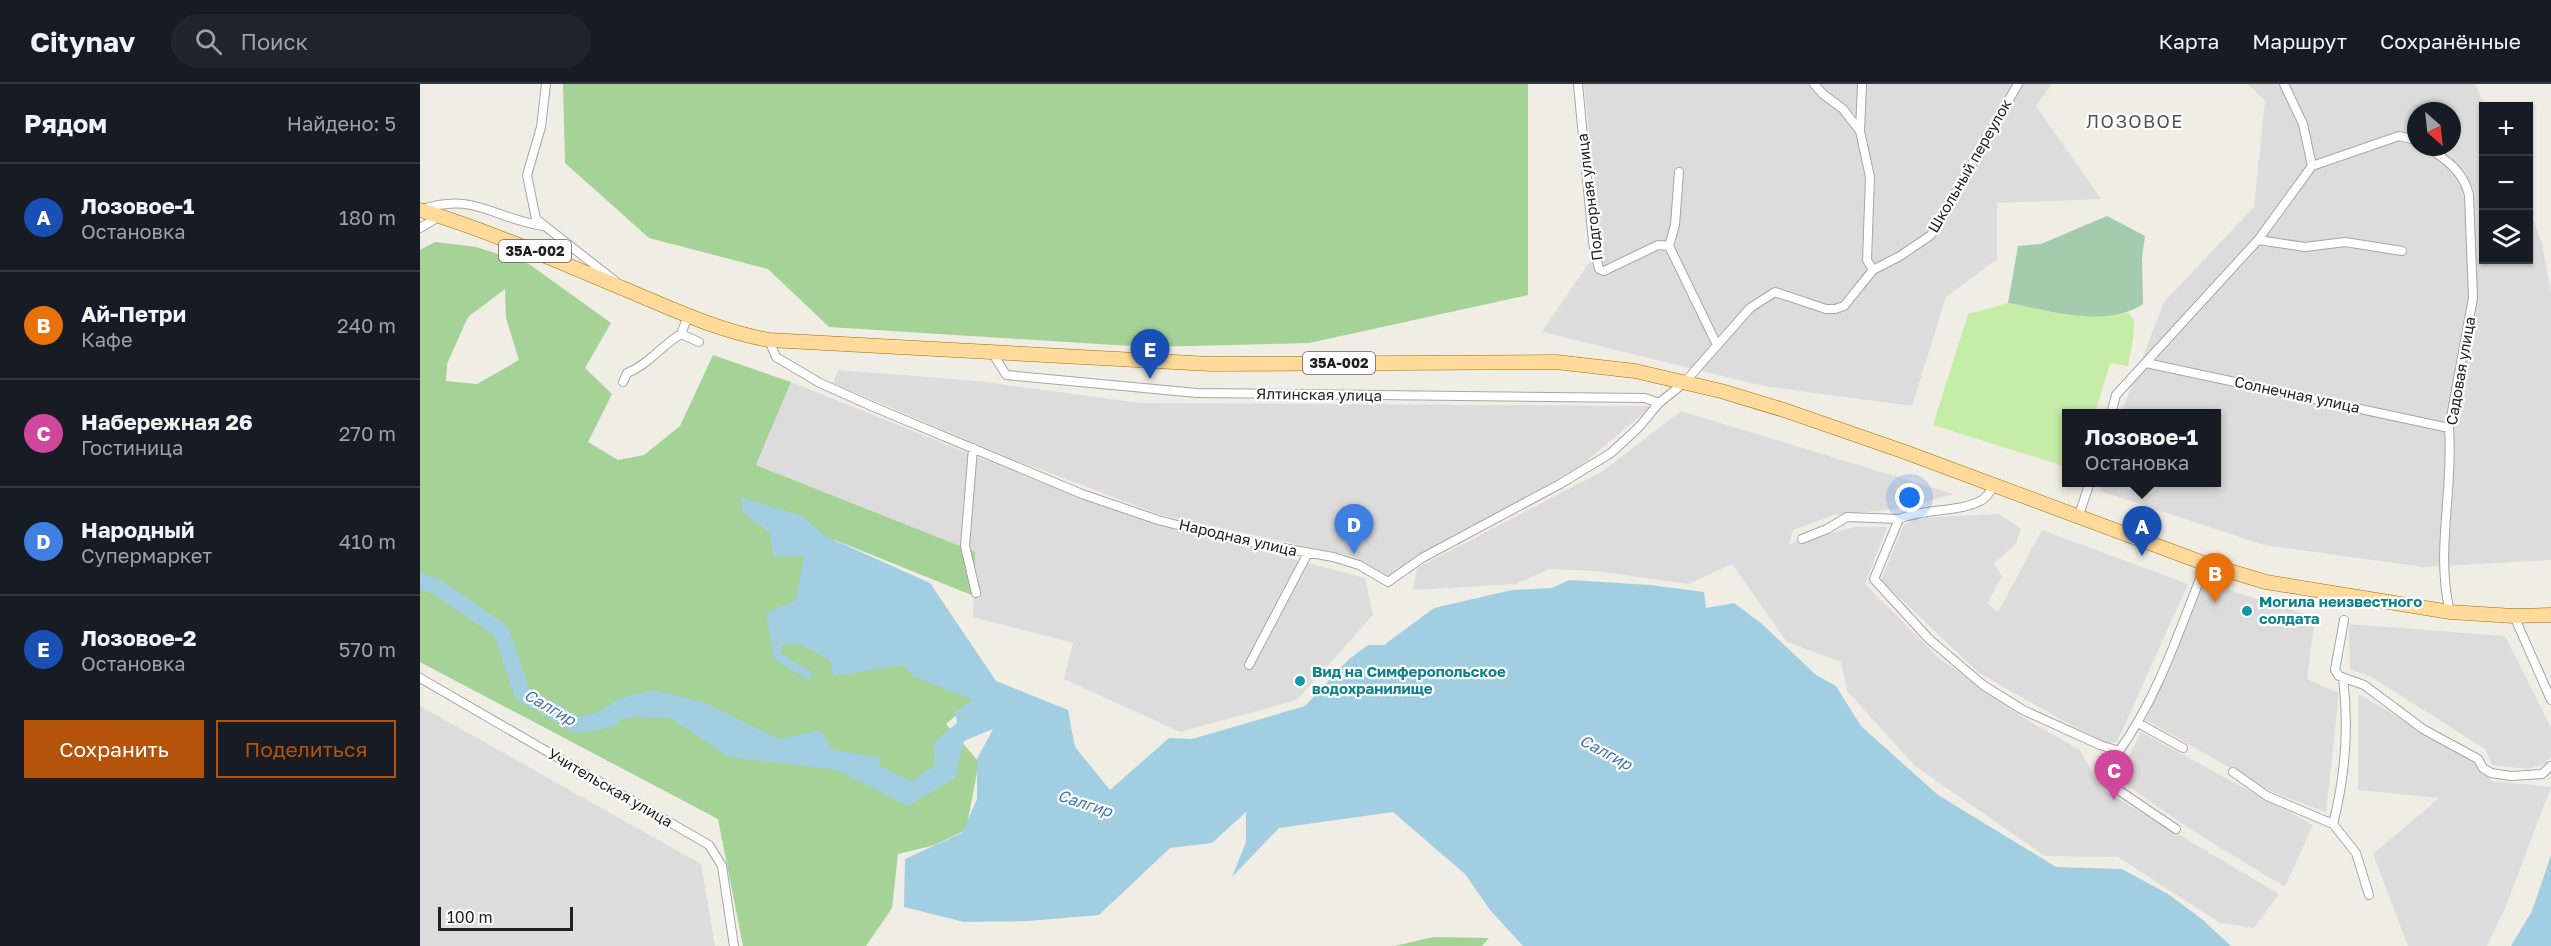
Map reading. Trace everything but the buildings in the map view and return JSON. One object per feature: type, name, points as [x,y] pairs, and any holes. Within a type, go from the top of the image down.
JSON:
[{"type":"main road","name":"35А-002","points":[[420,210],[509,240],[688,316],[745,335],[769,340],[1211,364],[1556,362],[1635,371],[1784,410],[1995,485],[2205,564],[2266,582],[2450,612],[2514,616],[2551,615]]},
{"type":"street","points":[[546,84],[541,127],[527,175],[536,219],[628,290]]},
{"type":"street","name":"Подгорная улица","points":[[1578,84],[1593,242],[1599,269],[1604,271],[1658,246],[1669,246]]},
{"type":"street","points":[[1814,84],[1843,109],[1860,131]]},
{"type":"street","points":[[1862,84],[1863,105],[1860,131],[1870,177],[1867,260],[1872,270]]},
{"type":"street","name":"Школьный переулок","points":[[1835,309],[1844,306],[1872,270],[1900,256],[1931,235],[2018,84]]},
{"type":"street","points":[[2284,84],[2303,124],[2312,166]]},
{"type":"street","points":[[2112,409],[2116,395],[2258,240],[2312,166],[2332,161],[2389,138],[2407,137]]},
{"type":"street","name":"Садовая улица","points":[[2440,156],[2459,172],[2466,183],[2469,195],[2473,298],[2449,428],[2444,589],[2450,612]]},
{"type":"street","points":[[1679,172],[1675,225],[1669,246],[1717,345]]},
{"type":"street","points":[[420,210],[440,203],[473,204],[525,224],[546,227]]},
{"type":"street","points":[[420,228],[441,216]]},
{"type":"street","points":[[2258,240],[2305,247],[2345,242],[2402,251]]},
{"type":"street","name":"Народная улица","points":[[769,340],[776,357],[820,383],[1082,494],[1158,520],[1228,538],[1333,557],[1359,565],[1388,582],[1422,558],[1560,484],[1611,453],[1639,427],[1659,403],[1684,383],[1750,308],[1775,292],[1826,309],[1835,309]]},
{"type":"street","points":[[623,382],[627,373],[638,369],[681,334],[688,316]]},
{"type":"street","points":[[681,334],[699,342]]},
{"type":"street","name":"Ялтинская улица","points":[[992,352],[1006,375],[1197,393],[1645,398],[1659,403]]},
{"type":"street","name":"Солнечная улица","points":[[2146,363],[2449,428]]},
{"type":"street","points":[[974,448],[965,546],[976,593]]},
{"type":"street","points":[[1802,539],[1827,529],[1847,517],[1899,519],[1914,513],[1950,509],[1983,500],[1995,485]]},
{"type":"street","points":[[2078,518],[2089,487]]},
{"type":"street","points":[[1899,519],[1874,579],[1929,639],[1983,685],[2023,710],[2100,745],[2119,751]]},
{"type":"street","points":[[1249,665],[1308,553]]},
{"type":"street","points":[[2176,829],[2105,781],[2104,772],[2138,723],[2168,658],[2205,564]]},
{"type":"street","points":[[2514,616],[2551,700]]},
{"type":"street","points":[[2344,620],[2335,670],[2338,676],[2364,685],[2424,729],[2478,759],[2483,768],[2491,773],[2511,776],[2542,774],[2551,766]]},
{"type":"street","name":"Учительская улица","points":[[420,678],[709,845],[722,866],[734,946]]},
{"type":"street","points":[[2333,824],[2342,791],[2346,702],[2343,678]]},
{"type":"street","points":[[2138,723],[2183,748]]},
{"type":"street","points":[[2233,772],[2267,796],[2333,824],[2356,853],[2369,895]]},
{"type":"shaded area","points":[[1584,84],[2052,84],[2036,106],[2101,199],[1997,203],[1997,259],[1946,297],[1912,406],[1764,386],[1542,332],[1601,245]]},
{"type":"shaded area","points":[[2248,84],[2475,84],[2483,102],[2479,102],[2479,264],[2533,264],[2533,219],[2542,244],[2551,292],[2551,560],[2423,567],[2264,545],[2100,491],[2101,487],[2221,487],[2221,409],[2123,409],[2164,302],[2254,207],[2265,101]]},
{"type":"shaded area","points":[[838,370],[977,381],[1140,403],[1652,406],[1583,464],[1388,576],[1355,557],[1161,515],[1010,458],[833,383]]},
{"type":"shaded area","points":[[791,382],[1035,480],[1157,524],[1365,578],[1373,615],[1297,700],[1180,732],[1064,679],[1073,643],[973,617],[975,552],[756,465]]},
{"type":"shaded area","points":[[1681,411],[1953,494],[1906,508],[1834,515],[1793,530],[1789,544],[1855,527],[1887,527],[1865,584],[1939,658],[2027,720],[2080,750],[2100,788],[2279,894],[2254,928],[2220,923],[2118,857],[2045,856],[1915,766],[1847,691],[1841,662],[1787,642],[1732,564],[1688,584],[1597,571],[1550,569],[1516,584],[1413,590],[1417,568],[1603,471]]},
{"type":"shaded area","points":[[1999,514],[2021,529],[2016,544],[1994,563],[2002,577],[1987,603],[1998,612],[2042,530],[2188,584],[2117,742],[2103,743],[1979,673],[1881,580],[1904,525],[1917,518]]},
{"type":"shaded area","points":[[2203,582],[2315,617],[2307,679],[2339,693],[2326,812],[2272,792],[2146,720]]},
{"type":"shaded area","points":[[2349,624],[2505,636],[2551,727],[2551,755],[2546,764],[2528,769],[2492,765],[2485,749],[2370,676],[2350,670]]},
{"type":"shaded area","points":[[2358,694],[2473,760],[2492,781],[2551,787],[2506,906],[2487,946],[2408,946],[2373,854],[2439,798],[2358,790]]},
{"type":"shaded area","points":[[420,706],[701,864],[715,946],[420,946]]},
{"type":"shaded area","points":[[2141,732],[2313,825],[2285,887],[2196,833],[2118,779]]},
{"type":"green space","points":[[563,84],[1528,84],[1528,295],[1309,343],[1147,347],[829,327],[768,269],[649,238],[565,163]]},
{"type":"green space","points":[[2107,216],[2145,236],[2142,258],[2143,304],[2128,311],[2095,317],[2008,303],[2018,246],[2041,244]]},
{"type":"green space","points":[[435,242],[476,247],[529,264],[611,323],[585,368],[612,394],[588,442],[618,460],[644,455],[680,426],[713,355],[791,382],[756,465],[975,552],[974,596],[835,540],[818,603],[980,695],[946,724],[979,762],[966,830],[935,845],[898,854],[892,908],[866,946],[743,946],[718,819],[420,662],[420,250]],"holes":[[[505,289],[506,318],[519,360],[477,384],[446,381],[447,364],[468,317]]]},
{"type":"green space","points":[[2008,303],[2087,316],[2129,313],[2134,320],[2128,366],[2110,363],[2096,409],[2062,409],[2062,465],[1933,425],[1968,314]]},
{"type":"green space","points":[[1433,937],[1489,938],[1482,946],[1395,946]]},
{"type":"water","points":[[740,497],[802,516],[825,536],[930,583],[996,681],[1068,710],[1075,747],[1110,790],[1169,738],[1192,739],[1305,706],[1348,660],[1368,645],[1384,645],[1434,608],[1512,590],[1552,588],[1569,580],[1650,585],[1704,592],[1706,608],[1734,603],[1762,624],[1816,675],[1836,686],[1861,726],[1938,795],[2056,867],[2122,869],[2168,894],[2203,920],[2231,946],[1523,946],[1490,910],[1465,874],[1393,812],[1279,828],[1232,877],[1246,842],[1246,812],[1212,843],[1170,848],[1099,915],[1028,921],[964,922],[904,907],[905,859],[962,833],[977,799],[977,759],[993,729],[964,741],[955,778],[908,806],[837,770],[729,757],[670,718],[633,717],[592,728],[586,720],[620,698],[653,690],[703,702],[779,739],[821,730],[832,750],[878,757],[881,767],[912,781],[935,765],[934,742],[957,723],[955,712],[973,700],[914,677],[903,665],[834,676],[830,661],[800,644],[782,645],[780,653],[813,673],[809,680],[774,659],[766,613],[796,600],[804,556],[773,556],[770,533],[744,514]]},
{"type":"water","points":[[2551,855],[2551,946],[2511,946],[2532,911]]},
{"type":"waterway","name":"Салгир","points":[[420,581],[437,587],[501,631],[522,693],[577,725],[611,719]]},
{"type":"place","name":"Лозовое-2","points":[[1150,379]]},
{"type":"place","name":"Народный","points":[[1354,554]]},
{"type":"place","name":"Лозовое-1","points":[[2142,556]]},
{"type":"place","name":"Ай-Петри","points":[[2215,603]]},
{"type":"place","name":"Могила неизвестного солдата","points":[[2247,611]]},
{"type":"place","name":"Вид на Симферопольское водохранилище","points":[[1300,681]]},
{"type":"place","name":"Набережная 26","points":[[2114,800]]},
{"type":"district","name":"ЛОЗОВОЕ","points":[[2135,122]]}]
